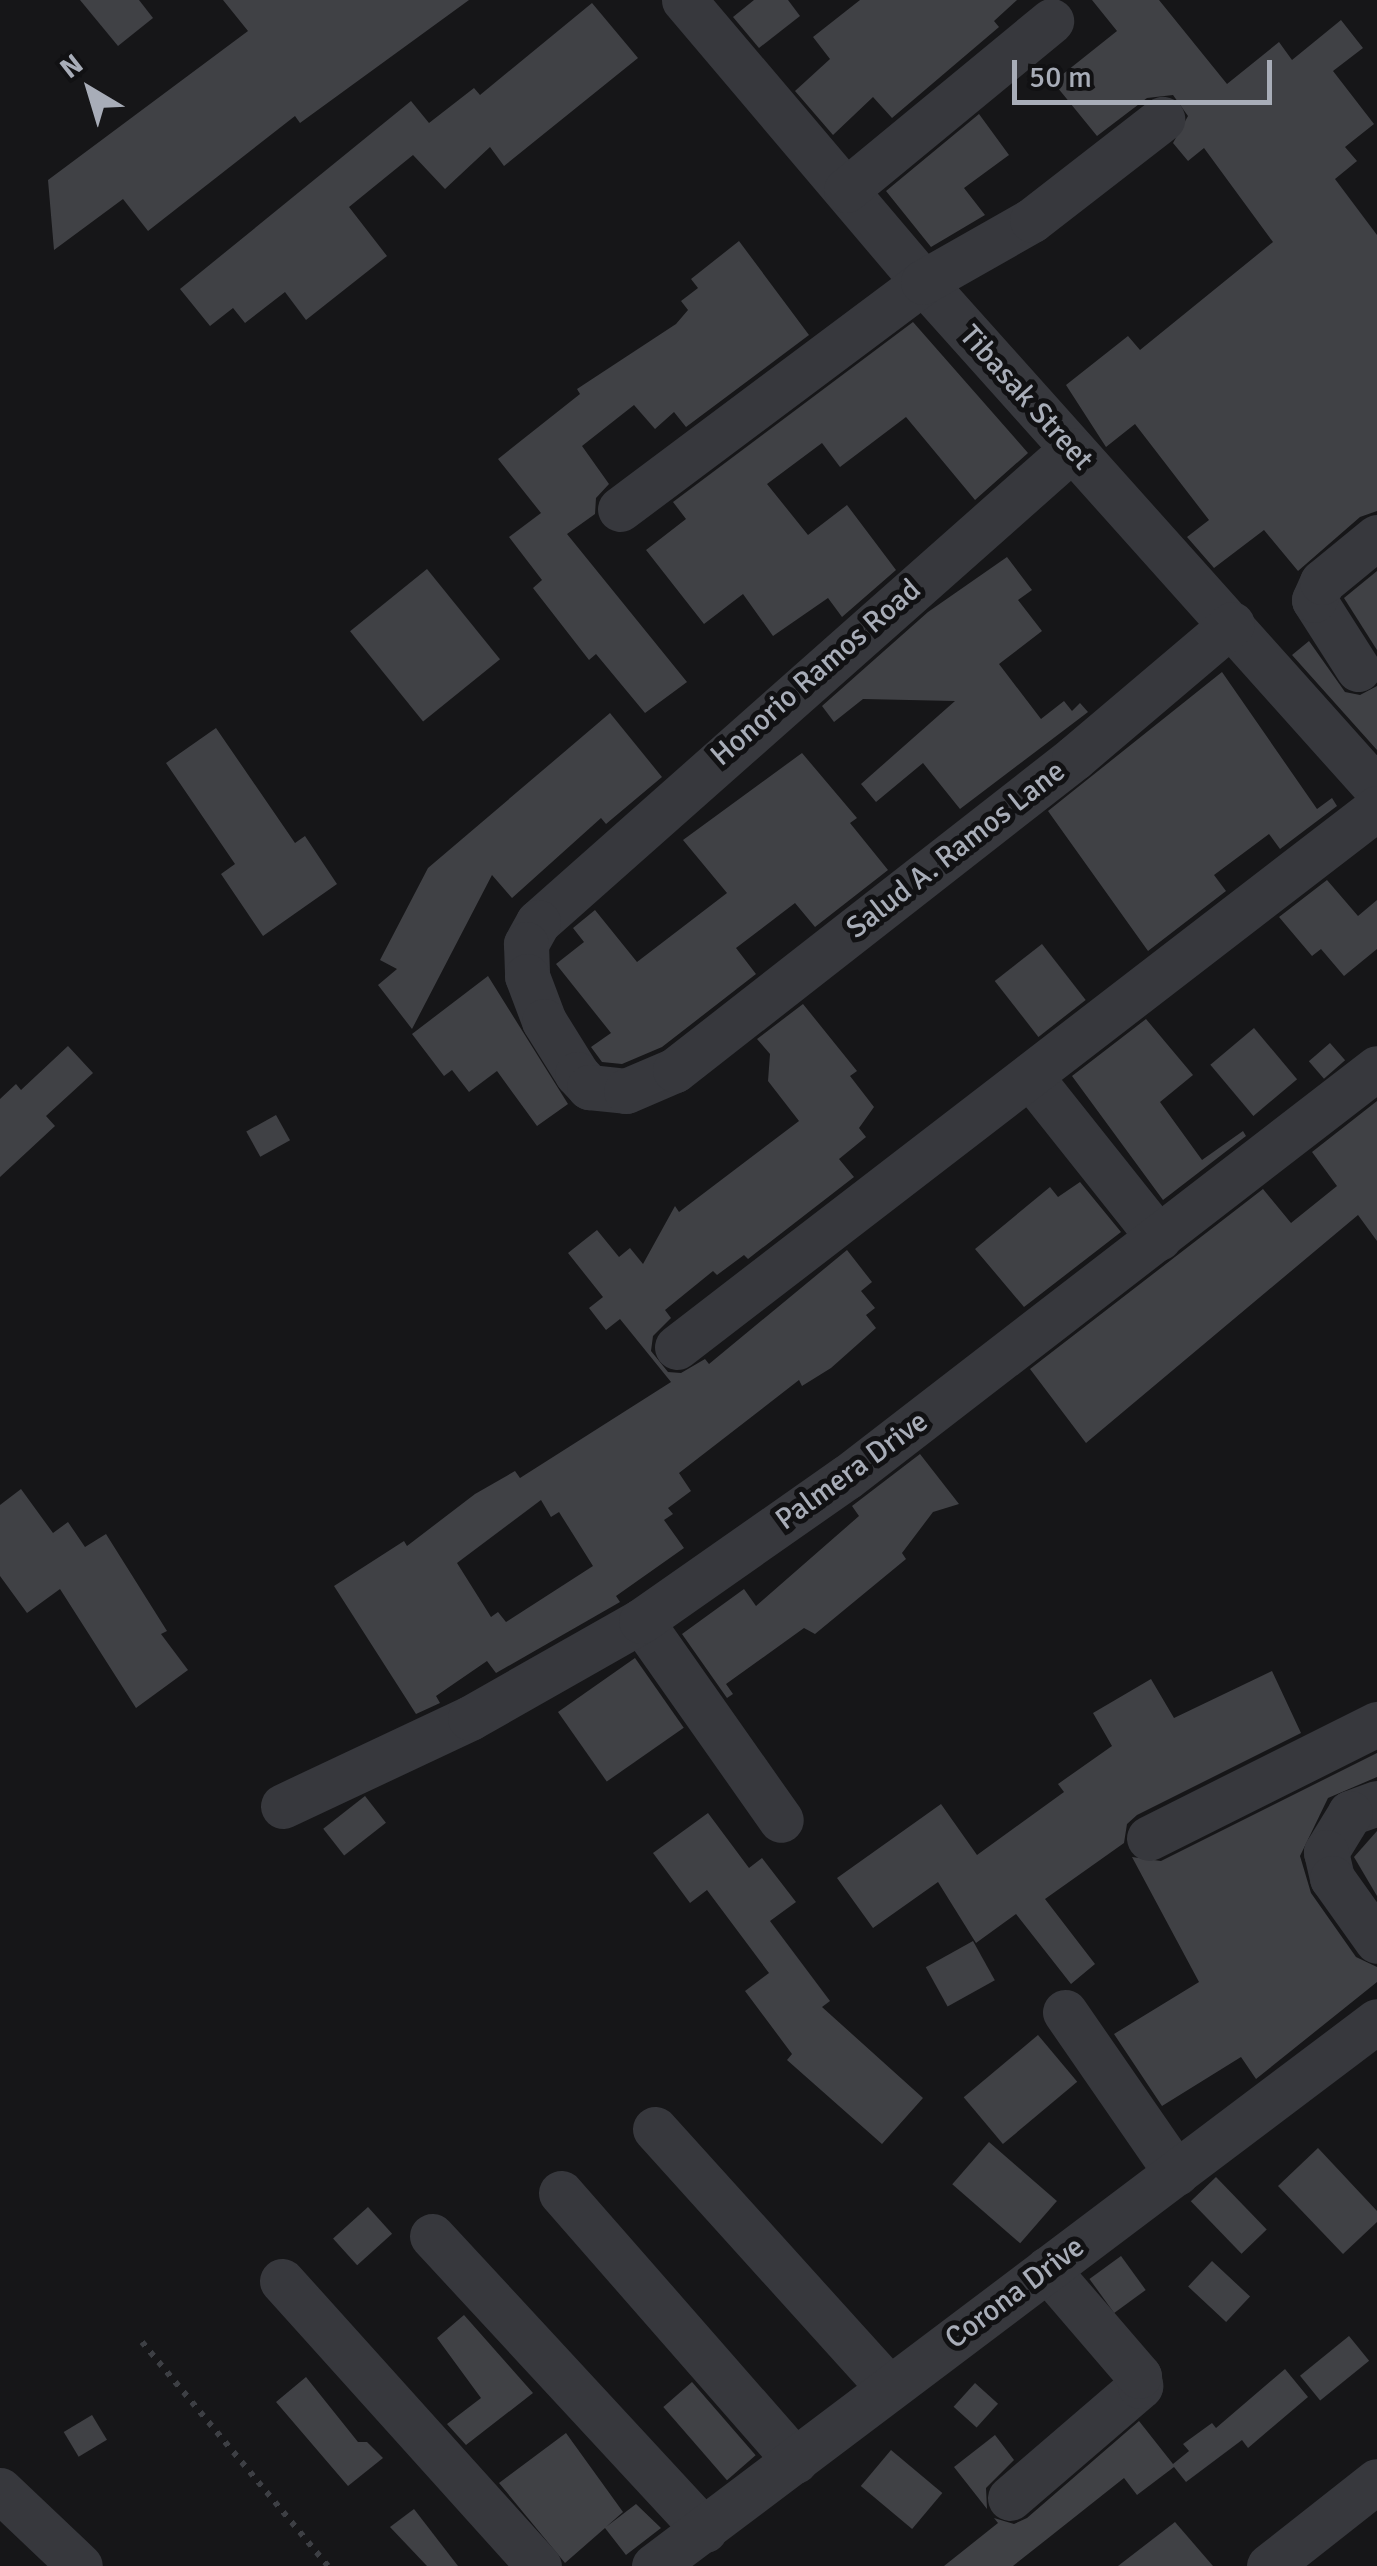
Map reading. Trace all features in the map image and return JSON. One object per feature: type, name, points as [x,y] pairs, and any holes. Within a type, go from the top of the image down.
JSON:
[{"type":"street","name":"Tibasak Street","points":[[684,0],[923,282],[1377,789]]},
{"type":"street","points":[[846,190],[1051,21]]},
{"type":"street","points":[[620,509],[923,282],[1032,220],[1162,119]]},
{"type":"street","name":"Honorio Ramos Road","points":[[675,1070],[626,1091],[603,1091],[589,1086],[559,1048],[533,998],[526,944],[562,897],[1071,450]]},
{"type":"street","points":[[1312,715],[1368,661],[1314,600],[1322,582],[1377,537]]},
{"type":"street","name":"Salud A. Ramos Lane","points":[[675,1070],[1074,758],[1232,624]]},
{"type":"street","points":[[677,1347],[1377,808]]},
{"type":"street","name":"Palmera Drive","points":[[283,1806],[470,1718],[641,1621],[847,1477],[1377,1068]]},
{"type":"street","points":[[1030,1076],[1159,1238]]},
{"type":"street","points":[[641,1621],[780,1820]]},
{"type":"street","points":[[1149,1838],[1377,1724]]},
{"type":"street","points":[[1377,1803],[1350,1813],[1326,1852],[1332,1878],[1377,1942]]},
{"type":"street","points":[[1066,2012],[1176,2173]]},
{"type":"street","name":"Corona Drive","points":[[654,2566],[1377,2021]]},
{"type":"street","points":[[655,2129],[888,2388]]},
{"type":"street","points":[[560,2194],[796,2461]]},
{"type":"street","points":[[432,2236],[704,2530]]},
{"type":"street","points":[[1010,2498],[1140,2386],[1139,2376],[1047,2268]]},
{"type":"street","points":[[282,2281],[539,2566]]},
{"type":"street","points":[[1270,2566],[1377,2481]]},
{"type":"street","points":[[0,2490],[80,2566]]},
{"type":"path","points":[[142,2342],[328,2566]]},
{"type":"building","points":[[80,0],[139,0],[153,18],[118,46]]},
{"type":"building","points":[[223,0],[469,0],[300,123],[295,116],[148,231],[123,199],[54,250],[48,180],[248,31]]},
{"type":"building","points":[[754,0],[788,0],[800,16],[759,48],[733,17]]},
{"type":"building","points":[[860,0],[1017,0],[994,21],[999,27],[892,118],[873,97],[833,135],[795,91],[830,59],[813,37]]},
{"type":"building","points":[[1092,0],[1159,0],[1227,84],[1279,42],[1292,60],[1341,20],[1363,48],[1333,71],[1374,124],[1345,147],[1357,161],[1335,179],[1377,235],[1377,511],[1360,517],[1298,571],[1264,530],[1214,568],[1187,537],[1209,520],[1135,424],[1106,447],[1066,385],[1128,336],[1140,350],[1273,242],[1204,148],[1188,161],[1173,143],[1188,116],[1173,95],[1147,98],[1097,136],[1053,82],[1117,31]]},
{"type":"building","points":[[592,3],[638,58],[504,166],[490,147],[445,189],[413,155],[349,207],[387,256],[306,320],[285,292],[245,323],[233,308],[210,326],[180,289],[411,101],[429,123],[474,88],[480,95]]},
{"type":"building","points":[[979,114],[1009,155],[964,188],[985,215],[931,247],[886,191]]},
{"type":"building","points":[[739,241],[809,335],[686,427],[674,412],[655,429],[634,405],[582,446],[609,484],[596,498],[595,514],[567,534],[687,682],[645,713],[596,654],[589,660],[533,588],[542,580],[509,537],[541,513],[498,459],[580,394],[577,389],[676,324],[688,310],[681,301],[698,288],[691,279]]},
{"type":"building","points":[[913,322],[1028,453],[975,500],[906,417],[840,467],[822,443],[767,484],[808,535],[847,505],[896,570],[842,617],[828,598],[773,636],[743,594],[704,624],[646,550],[686,519],[673,502]]},
{"type":"building","points":[[1007,557],[1032,590],[1018,600],[1042,631],[999,664],[1041,719],[1064,701],[1072,711],[1080,703],[1088,712],[960,809],[923,763],[876,802],[861,784],[955,701],[863,699],[834,722],[822,706],[928,612]]},
{"type":"building","points":[[427,569],[500,659],[423,721],[350,631]]},
{"type":"building","points":[[1377,571],[1377,650],[1344,598]]},
{"type":"building","points":[[1309,641],[1345,692],[1360,695],[1377,686],[1377,750],[1292,655]]},
{"type":"building","points":[[1222,672],[1317,809],[1332,798],[1337,806],[1280,849],[1269,834],[1214,875],[1226,891],[1148,951],[1048,811]]},
{"type":"building","points":[[610,713],[662,777],[606,824],[601,818],[512,898],[492,875],[412,1029],[378,985],[397,969],[380,960],[428,868]]},
{"type":"building","points":[[216,728],[295,843],[305,836],[337,884],[263,936],[221,874],[235,864],[166,763]]},
{"type":"building","points":[[802,753],[857,818],[850,823],[888,870],[815,927],[795,903],[736,948],[756,974],[662,1047],[622,1064],[602,1062],[591,1047],[611,1033],[556,964],[584,942],[573,928],[595,910],[637,962],[727,893],[683,840]]},
{"type":"building","points":[[1327,880],[1358,916],[1377,900],[1377,949],[1344,976],[1321,949],[1312,956],[1279,917]]},
{"type":"building","points":[[1042,944],[1086,1000],[1038,1037],[995,981]]},
{"type":"building","points":[[488,976],[568,1104],[537,1126],[497,1071],[469,1092],[452,1070],[444,1076],[412,1034]]},
{"type":"building","points":[[803,1004],[857,1071],[850,1076],[874,1107],[859,1128],[866,1137],[839,1159],[854,1177],[748,1259],[744,1255],[717,1275],[713,1271],[665,1310],[671,1318],[653,1336],[651,1351],[668,1372],[681,1373],[705,1359],[709,1364],[847,1250],[872,1282],[861,1291],[875,1308],[866,1315],[876,1328],[831,1368],[802,1386],[799,1380],[679,1473],[691,1491],[668,1508],[673,1514],[664,1520],[684,1548],[616,1596],[620,1602],[496,1673],[487,1661],[436,1696],[440,1703],[416,1714],[334,1586],[404,1541],[407,1546],[475,1494],[515,1471],[520,1478],[671,1382],[620,1319],[606,1330],[589,1308],[603,1297],[568,1253],[597,1230],[619,1257],[630,1248],[643,1264],[675,1206],[679,1212],[799,1121],[768,1081],[770,1054],[757,1039]],"holes":[[[541,1500],[551,1517],[559,1512],[593,1566],[506,1622],[498,1612],[491,1617],[457,1563]]]},
{"type":"building","points":[[1146,1019],[1193,1075],[1160,1102],[1202,1160],[1243,1131],[1246,1136],[1163,1200],[1072,1076]]},
{"type":"building","points":[[1254,1028],[1297,1079],[1253,1116],[1210,1065]]},
{"type":"building","points":[[1330,1043],[1345,1060],[1324,1079],[1309,1061]]},
{"type":"building","points":[[68,1046],[93,1073],[46,1116],[55,1126],[0,1177],[0,1099],[16,1084],[21,1090]]},
{"type":"building","points":[[1377,1101],[1377,1241],[1358,1215],[1086,1443],[1030,1369],[1263,1189],[1291,1223],[1337,1186],[1312,1152]]},
{"type":"building","points":[[276,1115],[290,1140],[260,1157],[246,1131]]},
{"type":"building","points":[[1080,1182],[1121,1232],[1024,1307],[975,1249],[1050,1187],[1058,1197]]},
{"type":"building","points":[[920,1454],[959,1504],[933,1512],[902,1553],[906,1559],[815,1634],[804,1628],[726,1684],[733,1694],[727,1698],[682,1634],[744,1589],[756,1606],[859,1516],[852,1506]]},
{"type":"building","points":[[21,1489],[53,1533],[68,1522],[85,1547],[106,1534],[167,1631],[161,1634],[188,1670],[136,1708],[60,1589],[27,1613],[0,1576],[0,1505]]},
{"type":"building","points":[[635,1658],[684,1728],[607,1782],[558,1712]]},
{"type":"building","points":[[1272,1671],[1301,1733],[1137,1815],[1127,1824],[1124,1843],[1045,1899],[1095,1964],[1071,1984],[1016,1914],[976,1943],[938,1882],[873,1928],[837,1878],[941,1804],[977,1855],[1064,1792],[1058,1784],[1112,1746],[1093,1713],[1151,1679],[1174,1718]]},
{"type":"building","points":[[1377,1753],[1377,1777],[1328,1798],[1300,1856],[1311,1893],[1356,1957],[1377,1967],[1377,1982],[1256,2079],[1241,2057],[1162,2106],[1114,2034],[1199,1982],[1132,1857],[1161,1861]]},
{"type":"building","points":[[365,1796],[386,1823],[344,1855],[323,1829]]},
{"type":"building","points":[[708,1813],[749,1868],[762,1858],[796,1902],[770,1921],[830,2001],[822,2007],[923,2098],[882,2144],[787,2060],[792,2054],[745,1991],[769,1973],[707,1890],[690,1903],[653,1853]]},
{"type":"building","points":[[1377,1831],[1377,1896],[1354,1857]]},
{"type":"building","points":[[973,1941],[995,1980],[948,2007],[926,1967]]},
{"type":"building","points":[[1038,2035],[1077,2082],[1003,2144],[964,2097]]},
{"type":"building","points":[[989,2142],[1057,2201],[1020,2243],[952,2184]]},
{"type":"building","points":[[1318,2148],[1377,2211],[1377,2222],[1343,2254],[1278,2186]]},
{"type":"building","points":[[1216,2177],[1267,2230],[1242,2254],[1191,2201]]},
{"type":"building","points":[[368,2207],[392,2234],[357,2265],[333,2238]]},
{"type":"building","points":[[1121,2256],[1146,2290],[1114,2313],[1089,2279]]},
{"type":"building","points":[[1212,2261],[1250,2296],[1226,2322],[1188,2287]]},
{"type":"building","points":[[464,2315],[533,2393],[466,2445],[447,2424],[481,2398],[437,2338]]},
{"type":"building","points":[[1349,2336],[1369,2361],[1320,2401],[1300,2376]]},
{"type":"building","points":[[1285,2369],[1308,2397],[1248,2448],[1242,2440],[1186,2482],[1174,2467],[1137,2495],[1124,2478],[1013,2566],[944,2566],[998,2523],[994,2518],[1014,2524],[1027,2518],[1139,2421],[1173,2464],[1189,2451],[1183,2444],[1212,2423],[1216,2428]]},
{"type":"building","points":[[306,2377],[358,2442],[367,2442],[383,2458],[348,2486],[276,2402]]},
{"type":"building","points":[[692,2382],[756,2455],[727,2480],[663,2407]]},
{"type":"building","points":[[975,2383],[998,2404],[977,2428],[954,2407]]},
{"type":"building","points":[[92,2415],[107,2440],[79,2457],[64,2432]]},
{"type":"building","points":[[566,2433],[623,2512],[606,2527],[636,2504],[661,2528],[626,2555],[605,2528],[565,2563],[499,2483]]},
{"type":"building","points":[[995,2435],[1014,2460],[986,2488],[987,2509],[954,2467]]},
{"type":"building","points":[[891,2450],[942,2493],[912,2529],[861,2486]]},
{"type":"building","points":[[414,2509],[458,2566],[427,2566],[390,2527]]},
{"type":"building","points":[[1175,2522],[1213,2566],[1118,2566]]}]
